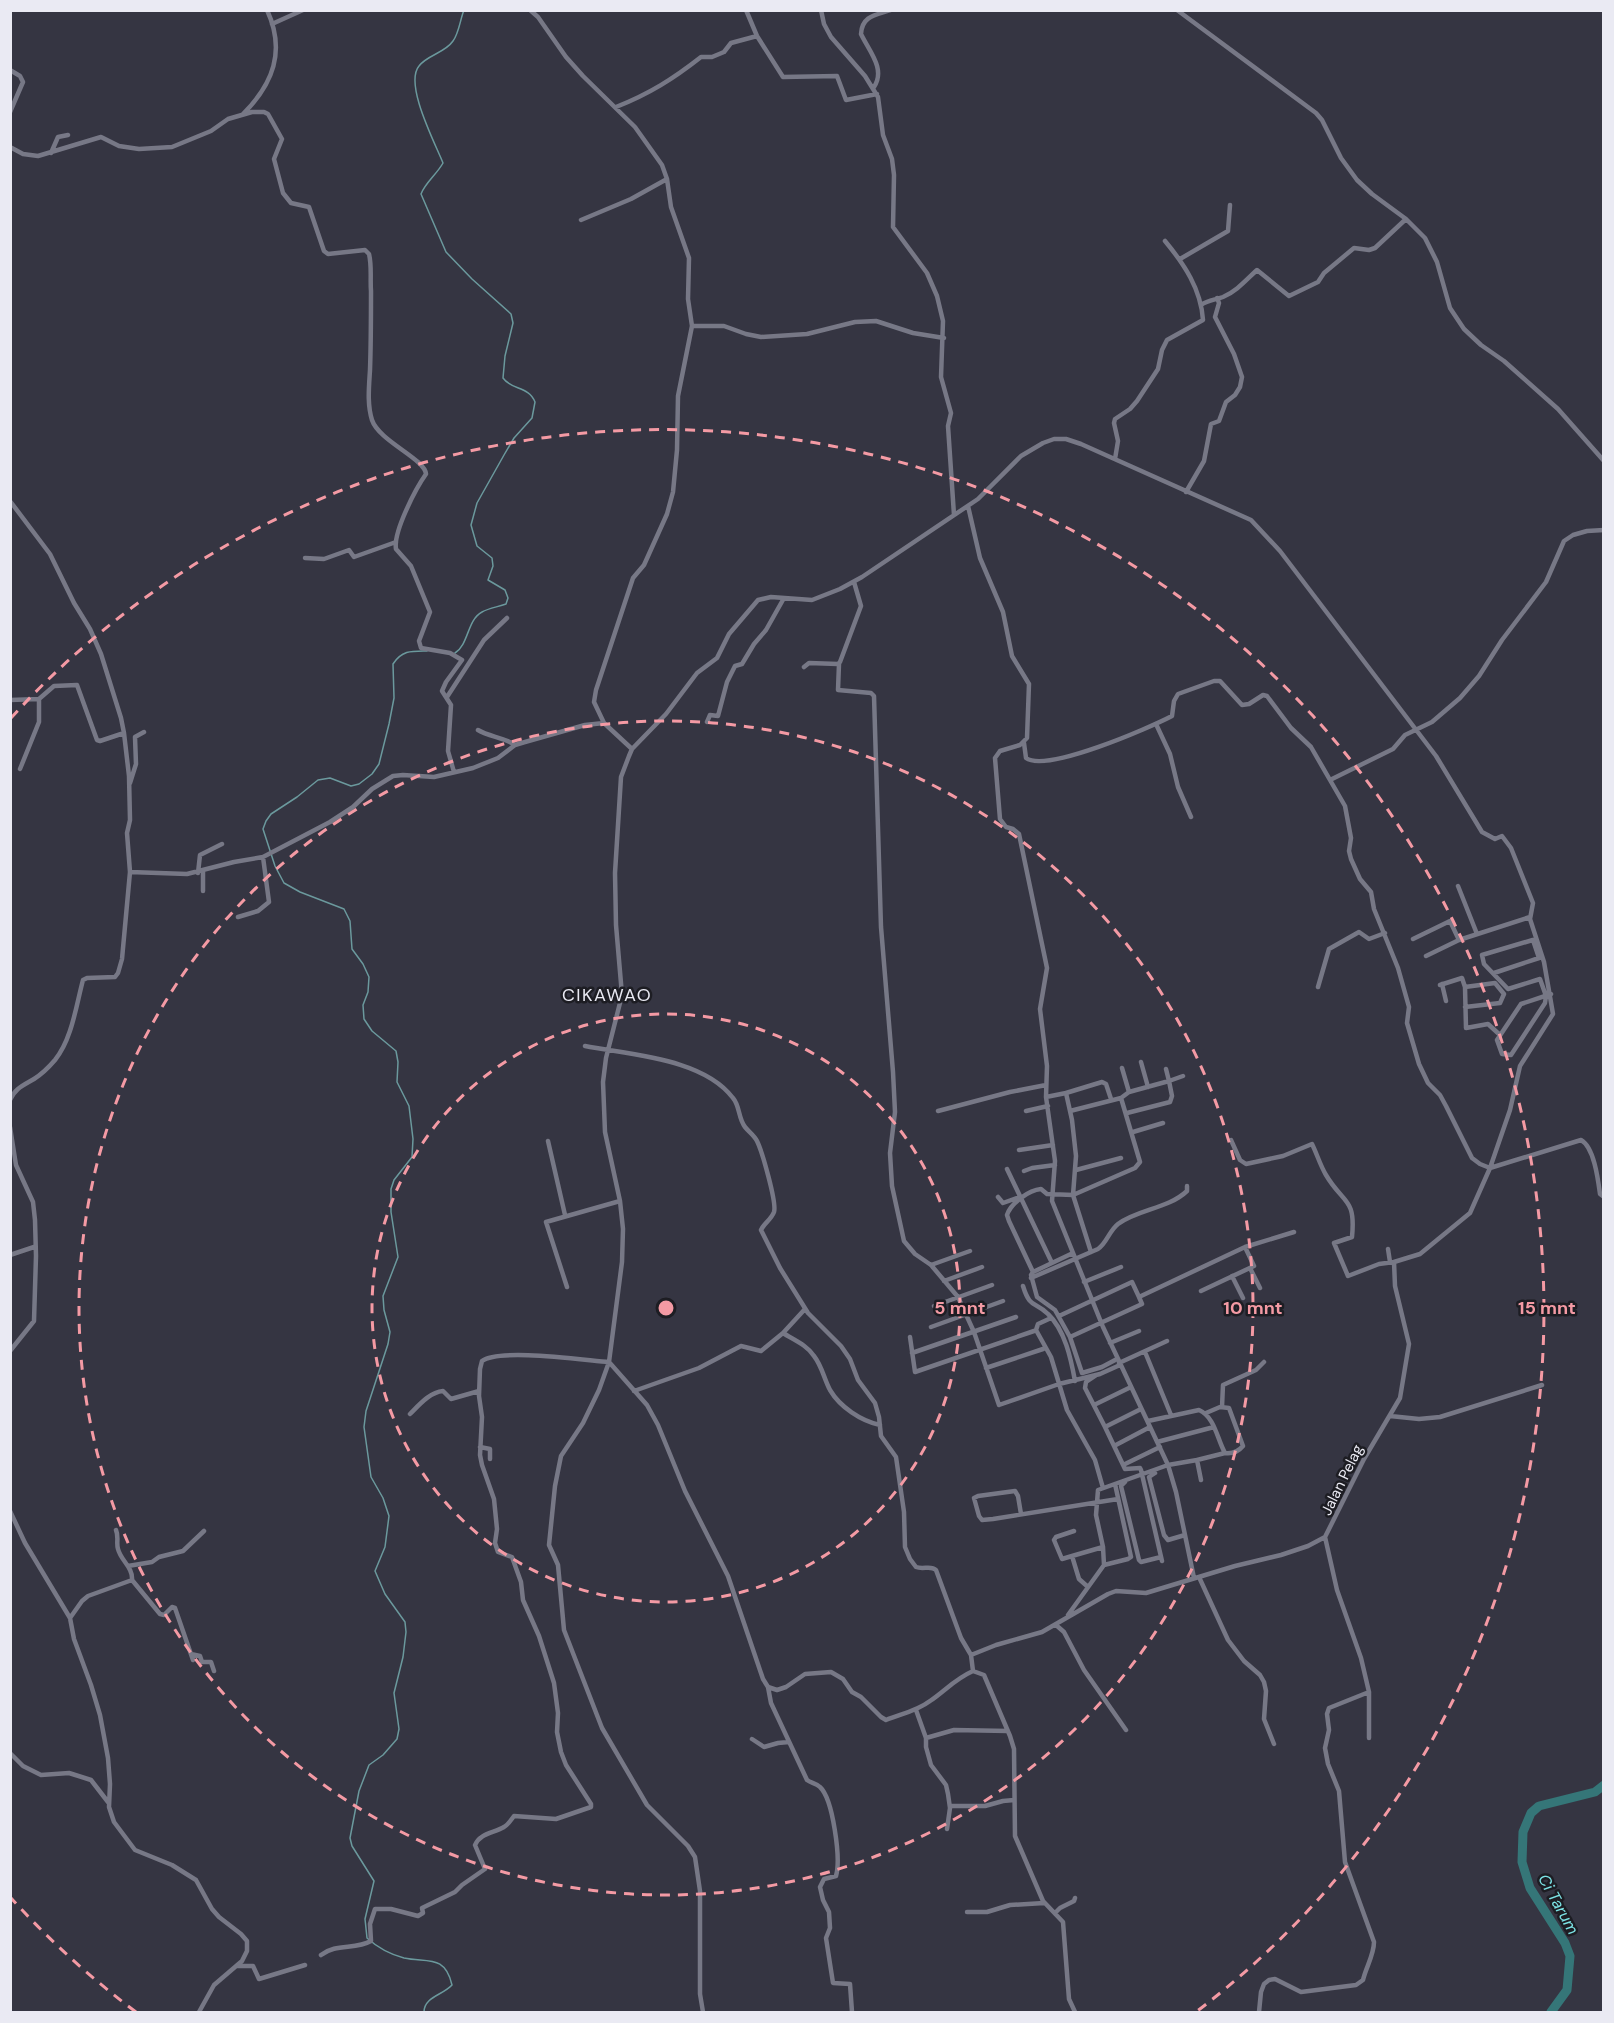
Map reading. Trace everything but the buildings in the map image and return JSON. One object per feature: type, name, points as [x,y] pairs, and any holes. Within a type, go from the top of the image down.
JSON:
[{"type":"street","points":[[243,114],[264,89],[277,59],[272,24],[267,10]]},
{"type":"street","points":[[272,24],[303,10]]},
{"type":"street","points":[[530,10],[538,17],[566,57],[643,137],[662,165],[667,179],[671,207],[689,258],[688,299],[692,326],[678,396],[676,469],[672,499],[644,565],[633,578],[594,702],[603,723],[632,749]]},
{"type":"street","points":[[746,10],[757,36],[783,77],[837,76],[846,100],[877,94]]},
{"type":"street","points":[[821,10],[824,24],[831,37],[874,87],[877,94],[883,135],[892,159],[894,175],[892,223],[898,235],[927,273],[934,287],[943,321],[942,377],[951,413],[948,426],[954,515]]},
{"type":"street","points":[[874,87],[879,74],[877,65],[861,34],[861,29],[871,16],[891,10]]},
{"type":"street","points":[[1177,10],[1316,112],[1356,180],[1406,219],[1425,238],[1434,255],[1450,308],[1464,329],[1558,409],[1604,460]]},
{"type":"street","points":[[616,107],[657,89],[681,74],[700,57],[712,57],[724,52],[731,43],[757,36]]},
{"type":"street","points":[[10,70],[20,76],[23,82],[10,112]]},
{"type":"street","points":[[10,147],[23,154],[38,156],[101,137],[119,146],[140,149],[172,147],[211,131],[228,119],[243,114],[264,112],[271,117],[282,139],[274,159],[283,193],[291,203],[309,207],[324,251],[328,254],[365,249],[369,254],[371,335],[369,398],[372,421],[377,431],[426,469],[426,474],[408,505],[396,542],[396,549],[411,566],[430,612],[420,641],[421,648],[450,653],[460,658],[461,662],[442,691],[452,705],[448,751],[454,772]]},
{"type":"street","points":[[51,153],[58,137],[68,135]]},
{"type":"street","points":[[581,220],[631,199],[667,179]]},
{"type":"street","points":[[1180,259],[1228,231],[1230,205]]},
{"type":"street","points":[[1201,305],[1238,288],[1258,270],[1289,296],[1318,282],[1324,273],[1356,247],[1369,250],[1375,248],[1406,219]]},
{"type":"street","points":[[1115,459],[1118,446],[1115,419],[1137,401],[1158,369],[1162,350],[1167,340],[1203,320],[1201,305],[1190,276],[1166,241]]},
{"type":"street","points":[[1186,492],[1204,461],[1211,424],[1219,421],[1226,402],[1238,391],[1242,382],[1241,372],[1215,317],[1219,303],[1217,298]]},
{"type":"street","points":[[692,326],[724,326],[761,337],[807,334],[855,321],[876,321],[913,333],[944,338]]},
{"type":"street","points":[[702,2013],[700,1890],[695,1857],[688,1846],[647,1804],[602,1728],[563,1627],[558,1565],[549,1545],[555,1486],[561,1456],[583,1423],[609,1362],[622,1262],[623,1229],[620,1202],[607,1149],[603,1082],[622,995],[616,925],[615,873],[621,777],[632,749],[666,714],[697,673],[717,658],[727,637],[754,603],[766,598],[803,601],[817,599],[854,582],[978,499],[1021,456],[1042,443],[1066,439],[1216,503],[1256,524],[1280,551],[1444,767],[1482,832],[1495,838],[1502,836],[1511,848],[1533,903],[1530,917],[1553,1014],[1520,1066],[1510,1110],[1474,1207],[1467,1217],[1420,1254],[1379,1264],[1348,1276],[1334,1242],[1352,1238],[1353,1212],[1326,1175],[1312,1144],[1283,1156],[1245,1164],[1240,1160],[1231,1140]]},
{"type":"street","points":[[10,501],[50,554],[101,654],[122,718],[130,820],[127,833],[130,872],[125,940],[118,973],[115,977],[83,980],[61,1052],[44,1072],[24,1084],[10,1100]]},
{"type":"street","points":[[968,506],[980,558],[1003,612],[1012,656],[1029,684],[1028,738],[1024,743],[998,752],[995,765],[1000,819],[1005,827],[1019,834],[1046,962],[1040,1009],[1047,1066],[1046,1097],[1055,1165],[1053,1206],[1076,1258],[1091,1301],[1168,1466],[1197,1577],[1228,1640],[1264,1682],[1266,1691],[1264,1719],[1274,1744]]},
{"type":"street","points":[[1330,780],[1394,749],[1402,737],[1432,722],[1472,686],[1502,640],[1546,582],[1564,541],[1573,535],[1587,531],[1604,530]]},
{"type":"street","points":[[305,558],[324,559],[349,550],[354,557],[396,542]]},
{"type":"street","points":[[854,582],[861,606],[839,664],[838,690],[871,693],[874,696],[880,927],[894,1102],[890,1153],[892,1186],[904,1241],[915,1254],[931,1265],[958,1297],[974,1332],[999,1405],[1059,1384],[1097,1374],[1119,1362]]},
{"type":"street","points":[[707,722],[710,716],[718,716],[735,666],[742,664],[766,630],[784,598]]},
{"type":"street","points":[[447,697],[484,640],[507,618]]},
{"type":"street","points":[[804,667],[809,663],[839,664]]},
{"type":"street","points":[[1024,743],[1027,760],[1053,759],[1107,745],[1172,716],[1176,695],[1214,681],[1222,682],[1242,705],[1249,704],[1266,694],[1291,728],[1311,747],[1345,806],[1351,838],[1349,851],[1351,859],[1360,879],[1371,892],[1374,909],[1398,968],[1408,1004],[1407,1023],[1424,1077],[1440,1095],[1472,1158],[1490,1168],[1581,1140],[1586,1143],[1589,1150],[1600,1194],[1604,1197]]},
{"type":"street","points":[[10,700],[39,699],[54,686],[76,685],[97,740],[124,733]]},
{"type":"street","points":[[20,769],[39,722],[39,699]]},
{"type":"street","points":[[130,872],[165,875],[201,872],[234,862],[263,857],[330,822],[353,807],[372,789],[393,776],[434,777],[454,772],[485,764],[498,758],[515,745],[585,725],[603,723]]},
{"type":"street","points":[[1156,724],[1170,754],[1178,787],[1191,817]]},
{"type":"street","points":[[478,730],[515,745]]},
{"type":"street","points":[[129,785],[136,764],[135,738],[144,732]]},
{"type":"street","points":[[203,891],[200,855],[222,844]]},
{"type":"street","points":[[238,917],[258,911],[269,902],[263,857]]},
{"type":"street","points":[[1458,886],[1477,934]]},
{"type":"street","points":[[1426,956],[1459,940],[1530,917]]},
{"type":"street","points":[[1413,939],[1450,921],[1459,940]]},
{"type":"street","points":[[1318,987],[1329,949],[1360,931],[1369,939],[1385,933]]},
{"type":"street","points":[[1494,973],[1539,958],[1535,939]]},
{"type":"street","points":[[1535,939],[1482,955],[1484,964],[1508,989],[1540,979],[1548,995],[1511,1054],[1502,1054],[1497,1040],[1521,1004],[1548,995]]},
{"type":"street","points":[[1446,1001],[1441,985],[1462,978],[1465,987],[1466,1028],[1488,1024],[1500,1035]]},
{"type":"street","points":[[1465,987],[1495,983],[1504,994],[1500,1003],[1465,1006]]},
{"type":"street","points":[[585,1046],[628,1052],[685,1067],[713,1080],[734,1098],[742,1123],[757,1141],[774,1199],[773,1214],[761,1230],[780,1268],[805,1308],[817,1324],[841,1346],[850,1359],[858,1380],[875,1403],[880,1436],[894,1453],[896,1460],[904,1512],[906,1550],[917,1568],[936,1570],[961,1638],[971,1655],[973,1671]]},
{"type":"street","points":[[1141,1062],[1148,1087]]},
{"type":"street","points":[[1122,1068],[1129,1092]]},
{"type":"street","points":[[1127,1113],[1170,1102],[1172,1096],[1166,1068]]},
{"type":"street","points":[[1070,1111],[1121,1098],[1129,1092],[1183,1077]]},
{"type":"street","points":[[1046,1097],[1102,1082],[1106,1084],[1111,1099]]},
{"type":"street","points":[[938,1111],[1046,1084]]},
{"type":"street","points":[[1066,1093],[1076,1170],[1073,1195],[1091,1252]]},
{"type":"street","points":[[1034,1272],[1007,1215],[1009,1210],[1021,1198],[1039,1188],[1046,1194],[1073,1195],[1135,1168],[1140,1159],[1121,1098]]},
{"type":"street","points":[[1026,1111],[1048,1106]]},
{"type":"street","points":[[1133,1132],[1163,1123]]},
{"type":"street","points":[[10,1127],[16,1165],[33,1202],[35,1220],[34,1321],[10,1351]]},
{"type":"street","points":[[548,1141],[565,1215]]},
{"type":"street","points":[[1019,1150],[1053,1145]]},
{"type":"street","points":[[1076,1170],[1121,1158]]},
{"type":"street","points":[[1024,1171],[1055,1165]]},
{"type":"street","points":[[1007,1168],[1052,1263]]},
{"type":"street","points":[[1031,1278],[1103,1245],[1119,1224],[1178,1198],[1185,1194],[1187,1186]]},
{"type":"street","points":[[998,1197],[1003,1203],[1021,1198]]},
{"type":"street","points":[[567,1287],[546,1222],[565,1215],[620,1202]]},
{"type":"street","points":[[1139,1297],[1245,1247],[1294,1232]]},
{"type":"street","points":[[10,1255],[34,1247]]},
{"type":"street","points":[[1201,1291],[1254,1266],[1245,1247]]},
{"type":"street","name":"Jalan Pelag","points":[[971,1655],[984,1648],[1028,1637],[1056,1625],[1066,1617],[1116,1592],[1146,1593],[1234,1566],[1281,1555],[1326,1537],[1364,1459],[1400,1398],[1409,1344],[1388,1249]]},
{"type":"street","points":[[931,1265],[970,1251]]},
{"type":"street","points":[[1073,1253],[1034,1272],[1031,1278],[1037,1297],[1054,1308],[1059,1316],[1070,1337],[1082,1373],[1119,1362],[1167,1341]]},
{"type":"street","points":[[944,1281],[982,1267]]},
{"type":"street","points":[[1084,1282],[1121,1267]]},
{"type":"street","points":[[1250,1268],[1260,1288]]},
{"type":"street","points":[[1232,1276],[1243,1298]]},
{"type":"street","points":[[1059,1316],[1132,1282],[1142,1304],[1070,1337]]},
{"type":"street","points":[[934,1306],[992,1285]]},
{"type":"street","points":[[1023,1286],[1031,1303],[1051,1317],[1063,1340],[1075,1381]]},
{"type":"street","points":[[931,1327],[1003,1301]]},
{"type":"street","points":[[634,1391],[699,1368],[741,1346],[761,1351],[783,1333],[805,1308]]},
{"type":"street","points":[[912,1353],[1016,1317]]},
{"type":"street","points":[[1051,1317],[1038,1324],[1036,1328],[1051,1357],[1067,1410],[1095,1460],[1103,1488]]},
{"type":"street","points":[[910,1337],[915,1372],[1034,1331]]},
{"type":"street","points":[[1110,1343],[1139,1331]]},
{"type":"street","points":[[783,1333],[810,1351],[819,1363],[829,1389],[837,1399],[860,1419],[880,1425]]},
{"type":"street","points":[[986,1368],[1043,1349]]},
{"type":"street","points":[[1145,1352],[1171,1415]]},
{"type":"street","points":[[321,1954],[333,1948],[360,1946],[371,1941],[370,1924],[375,1909],[391,1909],[418,1916],[423,1913],[422,1908],[457,1891],[485,1869],[475,1845],[477,1841],[494,1830],[506,1827],[514,1816],[557,1818],[591,1808],[591,1804],[566,1765],[561,1752],[557,1732],[558,1713],[554,1683],[539,1636],[523,1600],[518,1572],[512,1557],[498,1552],[496,1548],[494,1499],[482,1465],[480,1447],[482,1417],[479,1391],[481,1364],[485,1359],[494,1356],[547,1356],[609,1362],[647,1405],[658,1425],[685,1491],[724,1569],[761,1674],[768,1687],[771,1703],[809,1782],[819,1786],[826,1797],[835,1830],[839,1860],[834,1878],[824,1879],[820,1887],[829,1912],[830,1928],[825,1938],[832,1983],[851,1985],[852,2013]]},
{"type":"street","points":[[1222,1407],[1223,1385],[1257,1369],[1264,1362]]},
{"type":"street","points":[[1097,1374],[1084,1385],[1086,1393],[1126,1470],[1140,1468],[1142,1476],[1161,1559],[1141,1562],[1137,1555],[1121,1486],[1126,1482],[1142,1476],[1168,1466],[1225,1453],[1235,1453],[1243,1446],[1229,1408],[1222,1407],[1206,1413],[1193,1410],[1148,1421]]},
{"type":"street","points":[[1390,1416],[1419,1419],[1440,1417],[1542,1385]]},
{"type":"street","points":[[1094,1405],[1131,1387]]},
{"type":"street","points":[[410,1414],[428,1397],[438,1392],[443,1391],[451,1399],[479,1391]]},
{"type":"street","points":[[1105,1427],[1141,1409]]},
{"type":"street","points":[[1206,1413],[1225,1453]]},
{"type":"street","points":[[1114,1446],[1150,1427]]},
{"type":"street","points":[[1123,1465],[1158,1444],[1214,1427]]},
{"type":"street","points":[[480,1447],[489,1449],[490,1459]]},
{"type":"street","points":[[1197,1460],[1200,1480]]},
{"type":"street","points":[[1168,1466],[1149,1477],[1164,1535],[1168,1540],[1185,1535]]},
{"type":"street","points":[[1066,1617],[1104,1565],[1103,1547],[1096,1515],[1097,1492],[1142,1476]]},
{"type":"street","points":[[1104,1565],[1131,1557],[1115,1484]]},
{"type":"street","points":[[981,1487],[981,1495]]},
{"type":"street","points":[[1021,1514],[1015,1491],[974,1498],[982,1520],[1096,1504],[1118,1499]]},
{"type":"street","points":[[10,1511],[25,1543],[70,1618],[74,1639],[92,1685],[100,1715],[108,1758],[110,1784],[108,1802]]},
{"type":"street","points":[[116,1530],[117,1548],[132,1574],[132,1580],[160,1614],[164,1615],[172,1607],[175,1608],[193,1660]]},
{"type":"street","points":[[128,1566],[153,1562],[159,1557],[183,1551],[204,1531]]},
{"type":"street","points":[[1074,1531],[1056,1537],[1054,1540],[1062,1559],[1103,1547]]},
{"type":"street","points":[[1326,1537],[1337,1590],[1361,1658],[1369,1692],[1369,1738]]},
{"type":"street","points":[[1072,1556],[1079,1580],[1088,1587]]},
{"type":"street","points":[[70,1618],[88,1596],[132,1580]]},
{"type":"street","points":[[1056,1625],[1064,1632],[1090,1679],[1126,1730]]},
{"type":"street","points":[[191,1654],[200,1656],[202,1662],[210,1662],[214,1671]]},
{"type":"street","points":[[768,1687],[780,1690],[805,1674],[831,1672],[843,1679],[852,1692],[861,1697],[886,1720],[916,1710],[932,1701],[952,1682],[973,1671],[982,1674],[1008,1731],[1014,1754],[1015,1836],[1044,1903],[1061,1919],[1063,1924],[1069,1999],[1075,2013]]},
{"type":"street","points":[[1259,2013],[1261,1992],[1264,1984],[1269,1980],[1275,1979],[1301,1992],[1356,1985],[1363,1980],[1374,1942],[1345,1862],[1338,1791],[1325,1748],[1329,1730],[1327,1714],[1329,1707],[1369,1692]]},
{"type":"street","points":[[916,1710],[926,1738],[931,1765],[946,1785],[950,1806],[947,1829]]},
{"type":"street","points":[[926,1738],[954,1730],[1008,1731]]},
{"type":"street","points":[[752,1739],[764,1747],[789,1742]]},
{"type":"street","points":[[10,1754],[23,1766],[41,1775],[69,1773],[91,1780],[108,1802],[114,1822],[135,1850],[172,1865],[192,1877],[199,1884],[216,1914],[246,1939],[247,1951],[238,1966],[214,1985],[199,2013]]},
{"type":"street","points":[[950,1806],[985,1806],[1014,1800]]},
{"type":"street","points":[[1055,1913],[1075,1898]]},
{"type":"street","points":[[967,1912],[987,1912],[1001,1907],[1044,1903]]},
{"type":"street","points":[[238,1966],[254,1967],[259,1979],[305,1965]]},
{"type":"waterway","points":[[455,653],[463,644],[477,616],[506,604],[508,598],[505,590],[488,580],[493,566],[492,558],[477,546],[471,525],[477,503],[514,438],[532,418],[535,402],[529,393],[511,385],[503,378],[505,356],[513,323],[511,314],[446,252],[421,194],[443,163],[422,114],[415,86],[415,75],[422,62],[450,45],[455,38],[464,10]]},
{"type":"waterway","points":[[424,2012],[430,2000],[452,1985],[449,1975],[440,1964],[393,1955],[367,1938],[365,1919],[374,1881],[352,1846],[350,1838],[359,1791],[369,1765],[383,1755],[397,1739],[399,1729],[394,1693],[403,1657],[405,1622],[385,1594],[375,1571],[385,1547],[389,1516],[383,1498],[371,1477],[364,1427],[366,1411],[390,1332],[383,1296],[398,1257],[391,1212],[391,1189],[394,1180],[412,1157],[413,1139],[409,1106],[397,1082],[396,1051],[372,1031],[364,1019],[363,1005],[368,992],[369,977],[352,949],[350,921],[344,909],[300,892],[284,883],[275,866],[263,829],[271,814],[318,780],[330,778],[351,786],[359,784],[372,774],[379,764],[394,698],[393,664],[404,654],[412,651],[427,651]]},
{"type":"waterway","name":"Ci Tarum","points":[[1551,2012],[1567,1990],[1570,1956],[1565,1943],[1530,1888],[1522,1862],[1523,1832],[1531,1813],[1539,1806],[1595,1792],[1604,1785]]},
{"type":"district","name":"CIKAWAO","points":[[607,995]]}]
